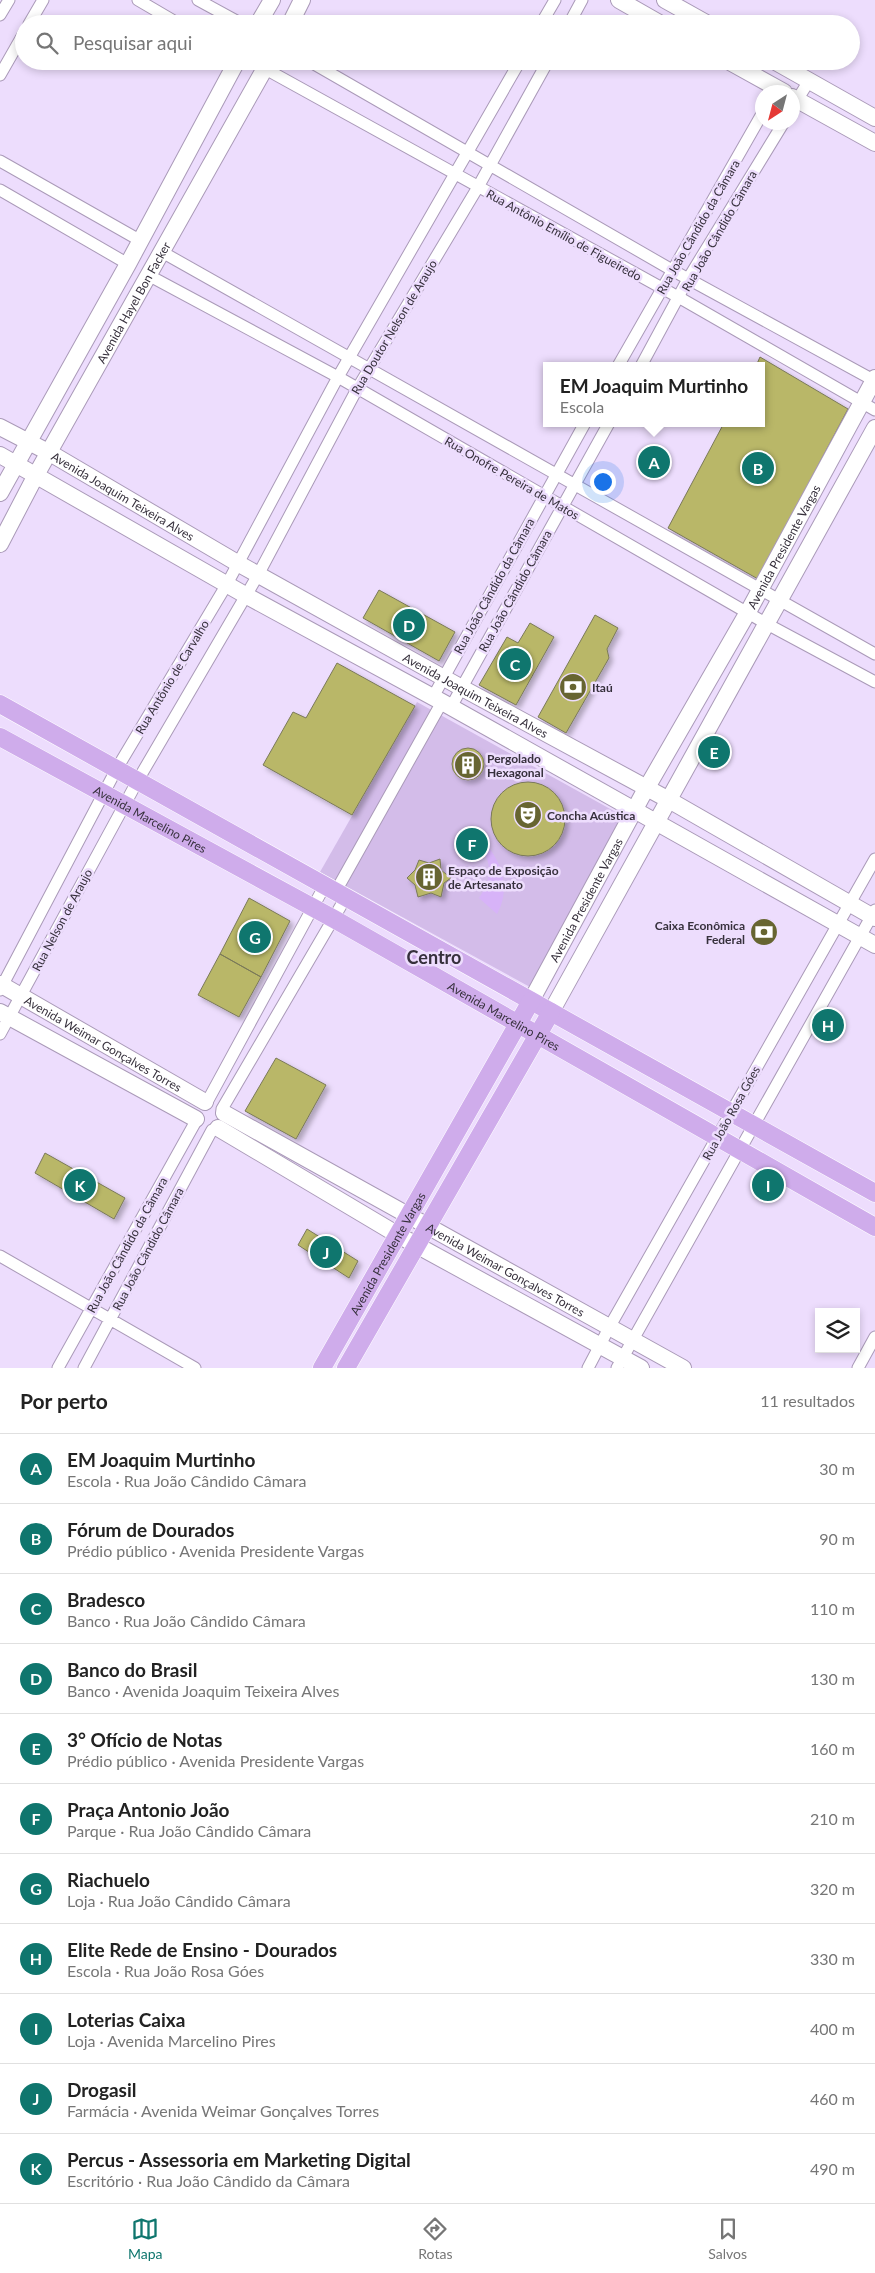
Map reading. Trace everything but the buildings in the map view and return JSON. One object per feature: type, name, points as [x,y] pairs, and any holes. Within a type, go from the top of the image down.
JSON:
[{"type":"main road","points":[[263,15],[272,0]]},
{"type":"main road","points":[[294,15],[302,0]]},
{"type":"main road","points":[[618,0],[645,15]]},
{"type":"main road","points":[[668,0],[693,15]]},
{"type":"main road","name":"Avenida Hayel Bon Facker","points":[[0,493],[141,241],[232,70]]},
{"type":"main road","name":"Avenida Hayel Bon Facker","points":[[0,544],[36,475],[162,252],[259,70]]},
{"type":"main road","points":[[743,70],[768,85]]},
{"type":"main road","points":[[790,70],[875,118]]},
{"type":"main road","points":[[800,103],[875,143]]},
{"type":"main road","name":"Avenida Presidente Vargas","points":[[322,1368],[532,1000],[646,788],[760,590],[869,407],[875,380]]},
{"type":"main road","name":"Avenida Joaquim Teixeira Alves","points":[[0,426],[50,453],[238,564],[669,800],[848,904],[874,915]]},
{"type":"main road","name":"Avenida Presidente Vargas","points":[[346,1368],[551,1012],[781,602],[875,428]]},
{"type":"main road","name":"Avenida Joaquim Teixeira Alves","points":[[0,455],[247,596],[442,702],[868,941]]},
{"type":"main road","name":"Avenida Marcelino Pires","points":[[0,704],[875,1193]]},
{"type":"main road","name":"Avenida Marcelino Pires","points":[[0,737],[334,919],[875,1227]]},
{"type":"main road","name":"Avenida Weimar Gonçalves Torres","points":[[1,986],[22,996],[206,1102]]},
{"type":"main road","name":"Avenida Weimar Gonçalves Torres","points":[[5,1014],[196,1120]]},
{"type":"main road","points":[[206,1102],[216,1103],[219,1120],[202,1128],[196,1120],[196,1111],[206,1102]]},
{"type":"main road","name":"Avenida Weimar Gonçalves Torres","points":[[219,1120],[427,1225],[683,1368]]},
{"type":"main road","name":"Avenida Weimar Gonçalves Torres","points":[[219,1120],[398,1235],[600,1346],[620,1363],[641,1368]]},
{"type":"main road","points":[[460,1125],[479,1136]]},
{"type":"street","points":[[0,15],[9,0]]},
{"type":"street","points":[[34,15],[43,0]]},
{"type":"street","points":[[138,0],[164,15]]},
{"type":"street","points":[[198,0],[226,15]]},
{"type":"street","points":[[546,15],[555,0]]},
{"type":"street","points":[[574,15],[582,0]]},
{"type":"street","points":[[0,75],[15,49]]},
{"type":"street","name":"Rua Antônio Emílio de Figueiredo","points":[[272,70],[456,176],[662,290],[680,298],[869,407]]},
{"type":"street","name":"Rua Antônio Emílio de Figueiredo","points":[[324,70],[672,270],[875,380]]},
{"type":"street","name":"Rua Doutor Nelson de Araujo","points":[[227,584],[338,377],[456,176],[515,70]]},
{"type":"street","name":"Rua Doutor Nelson de Araujo","points":[[247,596],[357,389],[478,187],[543,70]]},
{"type":"street","points":[[787,85],[788,70]]},
{"type":"street","points":[[800,87],[809,81]]},
{"type":"street","name":"Rua João Cândido da Câmara","points":[[620,362],[755,126]]},
{"type":"street","name":"Rua João Cândido Câmara","points":[[644,362],[680,298],[688,279],[779,130]]},
{"type":"street","points":[[0,161],[141,241]]},
{"type":"street","points":[[0,190],[128,264]]},
{"type":"street","name":"Rua Onofre Pereira de Matos","points":[[162,252],[575,483],[875,654]]},
{"type":"street","name":"Rua Onofre Pereira de Matos","points":[[148,275],[338,377],[767,624],[875,682]]},
{"type":"street","name":"Rua João Cândido da Câmara","points":[[442,702],[444,677],[583,427]]},
{"type":"street","name":"Rua João Cândido Câmara","points":[[206,1102],[313,908],[336,891],[442,702],[462,688],[607,427]]},
{"type":"street","name":"Rua Antônio de Carvalho","points":[[103,794],[227,584]]},
{"type":"street","name":"Rua Antônio de Carvalho","points":[[124,806],[247,596]]},
{"type":"street","name":"Rua Nelson de Araujo","points":[[1,986],[103,794]]},
{"type":"street","name":"Rua Nelson de Araujo","points":[[0,1034],[5,1014],[22,996],[124,806]]},
{"type":"street","name":"Rua João Rosa Góes","points":[[588,1368],[836,924],[875,859]]},
{"type":"street","name":"Rua João Cândido Câmara","points":[[84,1368],[219,1120],[334,919],[336,891]]},
{"type":"street","name":"Rua João Rosa Góes","points":[[620,1363],[753,1126],[868,941],[874,915]]},
{"type":"street","name":"Rua João Cândido da Câmara","points":[[58,1368],[196,1120]]},
{"type":"street","points":[[0,1256],[195,1368]]},
{"type":"street","points":[[858,1368],[875,1337]]},
{"type":"shaded area","points":[[417,702],[623,816],[530,987],[320,872]]},
{"type":"shaded area","points":[[474,834],[490,850],[501,870],[504,892],[497,914],[479,898],[487,882],[489,867],[484,853],[471,839]]},
{"type":"place","name":"EM Joaquim Murtinho","points":[[654,462]]},
{"type":"place","name":"Fórum de Dourados","points":[[758,468]]},
{"type":"place","name":"Banco do Brasil","points":[[409,625]]},
{"type":"place","name":"Bradesco","points":[[515,664]]},
{"type":"place","name":"Itaú","points":[[573,687]]},
{"type":"place","name":"3° Ofício de Notas","points":[[714,752]]},
{"type":"place","name":"Pergolado Hexagonal","points":[[468,765]]},
{"type":"place","name":"Concha Acústica","points":[[528,815]]},
{"type":"place","name":"Praça Antonio João","points":[[472,844]]},
{"type":"place","name":"Espaço de Exposição de Artesanato","points":[[429,877]]},
{"type":"place","name":"Caixa Econômica Federal","points":[[764,932]]},
{"type":"place","name":"Riachuelo","points":[[255,937]]},
{"type":"place","name":"Elite Rede de Ensino - Dourados","points":[[828,1025]]},
{"type":"place","name":"Percus - Assessoria em Marketing Digital","points":[[80,1185]]},
{"type":"place","name":"Loterias Caixa","points":[[768,1185]]},
{"type":"place","name":"Drogasil","points":[[326,1252]]},
{"type":"district","name":"Centro","points":[[434,957]]}]
